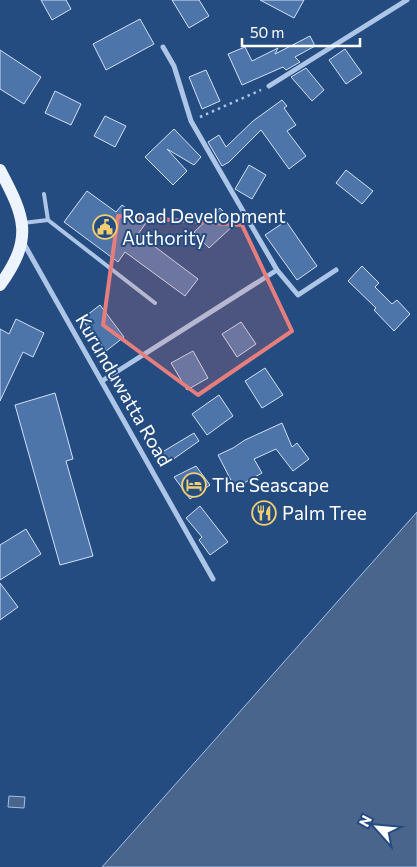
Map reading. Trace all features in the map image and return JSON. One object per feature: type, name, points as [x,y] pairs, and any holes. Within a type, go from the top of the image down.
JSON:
[{"type":"main road","points":[[0,170],[13,194],[23,223],[22,242],[12,269],[0,285]]},
{"type":"street","points":[[270,86],[407,0]]},
{"type":"street","points":[[163,48],[174,66],[191,120],[277,270],[298,295],[336,270]]},
{"type":"street","name":"Kurunduwatta Road","points":[[22,242],[213,579]]},
{"type":"street","points":[[102,381],[277,270]]},
{"type":"lane","points":[[44,194],[48,220],[155,303]]},
{"type":"lane","points":[[23,223],[48,220]]},
{"type":"path","points":[[191,120],[270,86]]},
{"type":"highlighted area","points":[[118,216],[242,225],[292,331],[198,395],[103,325]]},
{"type":"water","points":[[417,512],[417,867],[102,867]]},
{"type":"water","points":[[9,796],[25,797],[24,808],[8,807]]},
{"type":"building","points":[[41,0],[66,0],[71,9],[52,20]]},
{"type":"building","points":[[172,0],[199,0],[209,16],[189,28]]},
{"type":"building","points":[[260,0],[304,0],[294,18]]},
{"type":"building","points":[[140,19],[154,44],[106,70],[93,44]]},
{"type":"building","points":[[310,36],[315,46],[295,57],[300,62],[286,70],[283,67],[242,85],[228,54],[245,47],[252,61],[278,48],[275,54]]},
{"type":"building","points":[[345,49],[362,73],[346,84],[329,60]]},
{"type":"building","points":[[0,50],[41,77],[24,104],[0,89]]},
{"type":"building","points":[[306,68],[324,90],[312,101],[291,77]]},
{"type":"building","points":[[206,70],[220,101],[202,109],[189,77]]},
{"type":"building","points":[[55,91],[81,104],[71,125],[45,113]]},
{"type":"building","points":[[282,100],[287,106],[284,108],[296,125],[287,131],[306,156],[289,169],[261,130],[229,162],[222,166],[208,142],[219,135],[226,147],[253,121]]},
{"type":"building","points":[[105,116],[126,126],[115,147],[94,136]]},
{"type":"building","points":[[174,129],[201,157],[194,165],[167,149],[187,171],[173,185],[145,157]]},
{"type":"building","points":[[249,165],[266,175],[252,199],[235,189]]},
{"type":"building","points":[[346,170],[373,191],[362,204],[336,183]]},
{"type":"building","points":[[87,191],[116,212],[122,205],[146,223],[138,234],[198,279],[185,296],[125,252],[118,262],[64,222]]},
{"type":"building","points":[[220,208],[235,224],[209,248],[194,232]]},
{"type":"building","points":[[286,221],[317,266],[297,280],[265,235]]},
{"type":"building","points":[[362,266],[379,283],[375,287],[392,304],[397,300],[410,314],[394,331],[374,310],[376,308],[348,281]]},
{"type":"building","points":[[100,305],[124,337],[106,351],[82,319]]},
{"type":"building","points":[[16,319],[44,333],[33,357],[23,352],[0,401],[0,329],[9,334]]},
{"type":"building","points":[[241,322],[256,344],[237,357],[222,334]]},
{"type":"building","points":[[193,351],[208,378],[187,390],[171,363]]},
{"type":"building","points":[[265,368],[283,395],[262,408],[245,381]]},
{"type":"building","points":[[55,393],[73,459],[66,461],[93,556],[60,565],[15,405]]},
{"type":"building","points":[[219,395],[233,416],[207,435],[192,414]]},
{"type":"building","points":[[282,423],[292,447],[297,443],[309,459],[293,471],[276,449],[254,459],[262,473],[235,488],[218,455]]},
{"type":"building","points":[[194,433],[199,441],[165,465],[159,454]]},
{"type":"building","points":[[196,466],[210,485],[190,499],[174,477]]},
{"type":"building","points":[[200,506],[228,542],[210,555],[199,540],[202,537],[186,518]]},
{"type":"building","points":[[26,529],[41,554],[0,580],[0,545]]},
{"type":"building","points":[[0,583],[18,607],[0,620]]},
{"type":"place","name":"Road Development Authority","points":[[105,227]]},
{"type":"place","name":"The Seascape","points":[[194,485]]},
{"type":"place","name":"Palm Tree","points":[[264,513]]}]
